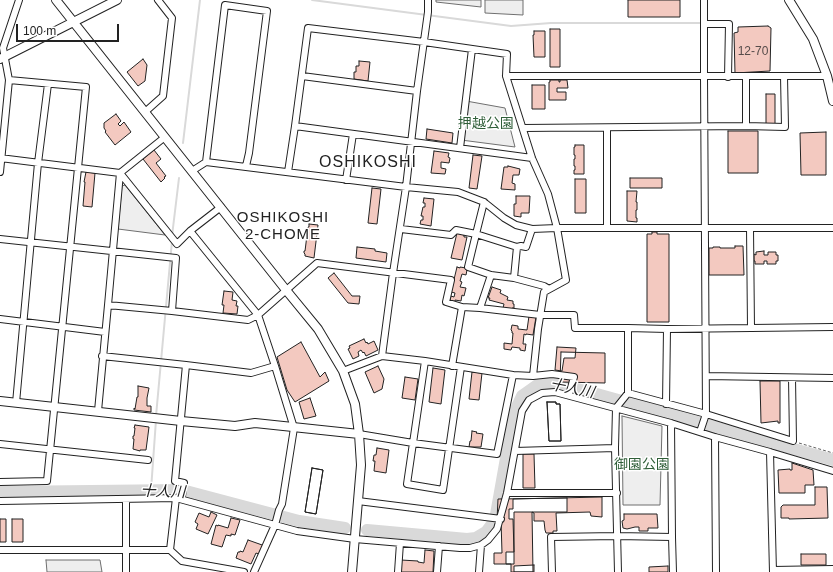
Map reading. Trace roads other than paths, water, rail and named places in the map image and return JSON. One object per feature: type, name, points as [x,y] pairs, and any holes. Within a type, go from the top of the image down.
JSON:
[{"type":"street","points":[[0,172],[9,80],[2,58],[3,48],[19,0]]},
{"type":"street","points":[[56,0],[318,329],[343,371],[355,404],[361,465],[352,572]]},
{"type":"street","points":[[2,58],[116,0]]},
{"type":"street","points":[[145,112],[163,96],[166,72],[172,18],[158,0]]},
{"type":"street","points":[[382,356],[393,273],[401,229],[428,15],[428,0]]},
{"type":"street","points":[[700,430],[705,417],[706,376],[704,228],[704,0]]},
{"type":"street","points":[[789,0],[813,39],[830,76],[833,101]]},
{"type":"street","points":[[206,162],[225,5],[267,11],[249,153],[246,166]]},
{"type":"street","points":[[705,24],[730,24],[728,77]]},
{"type":"street","points":[[288,172],[308,28],[424,42],[506,54],[506,76],[532,158],[548,194],[557,228],[566,280],[544,292],[533,376]]},
{"type":"street","points":[[460,148],[472,49]]},
{"type":"street","points":[[302,76],[418,91]]},
{"type":"street","points":[[506,76],[830,76]]},
{"type":"street","points":[[523,128],[785,127],[784,76]]},
{"type":"street","points":[[746,77],[746,126]]},
{"type":"street","points":[[0,482],[47,481],[86,87],[9,80]]},
{"type":"street","points":[[16,403],[38,163],[48,84]]},
{"type":"street","points":[[295,126],[532,158]]},
{"type":"street","points":[[607,128],[607,228]]},
{"type":"street","points":[[346,180],[353,134]]},
{"type":"street","points":[[98,411],[120,173],[165,137]]},
{"type":"street","points":[[1,158],[120,173],[176,243]]},
{"type":"street","points":[[192,171],[206,162],[346,180],[458,192],[484,202],[504,218],[516,225],[532,229],[833,228]]},
{"type":"street","points":[[484,202],[468,267],[491,275],[514,278],[544,286],[549,289]]},
{"type":"street","points":[[168,310],[172,258],[176,243],[221,207]]},
{"type":"street","points":[[750,228],[751,328]]},
{"type":"street","points":[[401,229],[451,235],[456,230],[476,234],[517,247],[526,247],[532,229]]},
{"type":"street","points":[[190,231],[258,315],[294,428],[282,504],[254,572]]},
{"type":"street","points":[[0,239],[172,258]]},
{"type":"street","points":[[514,278],[517,247]]},
{"type":"street","points":[[108,304],[248,320],[258,315],[317,263],[451,280],[446,302],[462,307],[540,315],[574,315],[575,328],[667,329],[833,327]]},
{"type":"street","points":[[480,308],[491,275]]},
{"type":"street","points":[[452,366],[462,307]]},
{"type":"street","points":[[0,319],[105,332]]},
{"type":"street","points":[[618,572],[616,448],[617,407],[626,395],[628,328]]},
{"type":"street","points":[[666,404],[667,329]]},
{"type":"street","points":[[102,356],[250,373],[275,366]]},
{"type":"street","points":[[343,371],[382,356],[513,375],[533,376],[552,374],[574,378],[569,394]]},
{"type":"street","points":[[424,361],[407,484],[443,490],[461,367]]},
{"type":"street","points":[[170,550],[179,497],[184,483],[175,481],[186,365]]},
{"type":"street","points":[[0,401],[235,426],[254,423],[359,434],[497,454],[513,375]]},
{"type":"street","points":[[706,376],[833,378]]},
{"type":"street","points":[[626,395],[666,404],[705,417],[793,441],[792,378]]},
{"type":"street","points":[[0,501],[179,497],[275,523],[297,531],[355,539],[470,548],[481,545],[488,540],[497,529],[507,493],[522,411],[529,400],[542,393],[555,392],[569,394],[700,430],[714,437],[833,471]]},
{"type":"street","points":[[671,423],[673,572]]},
{"type":"street","points":[[714,437],[716,572]]},
{"type":"street","points":[[0,444],[148,460]]},
{"type":"street","points":[[515,451],[616,448]]},
{"type":"street","points":[[770,452],[773,571],[833,569]]},
{"type":"street","points":[[507,493],[617,493]]},
{"type":"street","points":[[126,499],[126,572]]},
{"type":"street","points":[[358,501],[499,519]]},
{"type":"street","points":[[552,572],[551,537],[672,537]]},
{"type":"street","points":[[398,572],[400,543]]},
{"type":"street","points":[[479,572],[481,545]]},
{"type":"street","points":[[437,572],[439,546]]},
{"type":"street","points":[[0,550],[170,550],[182,561],[244,572]]},
{"type":"waterway","points":[[183,143],[200,0]]},
{"type":"waterway","points":[[312,0],[511,26],[551,23],[700,23]]},
{"type":"waterway","points":[[172,236],[179,178]]},
{"type":"waterway","points":[[156,416],[172,241]]},
{"type":"waterway","name":"十人川","points":[[367,530],[467,539],[476,538],[486,532],[495,520],[514,413],[522,396],[539,384],[549,383],[586,391],[833,460]]},
{"type":"waterway","points":[[151,490],[156,420]]},
{"type":"waterway","name":"十人川","points":[[0,492],[182,490],[299,521],[345,528]]},
{"type":"district","name":"OSHIKOSHI","points":[[368,163]]},
{"type":"district","name":"OSHIKOSHI 2-CHOME","points":[[283,226]]},
{"type":"park label","name":"押越公園","points":[[486,124]]},
{"type":"park label","name":"御園公園","points":[[642,465]]}]
